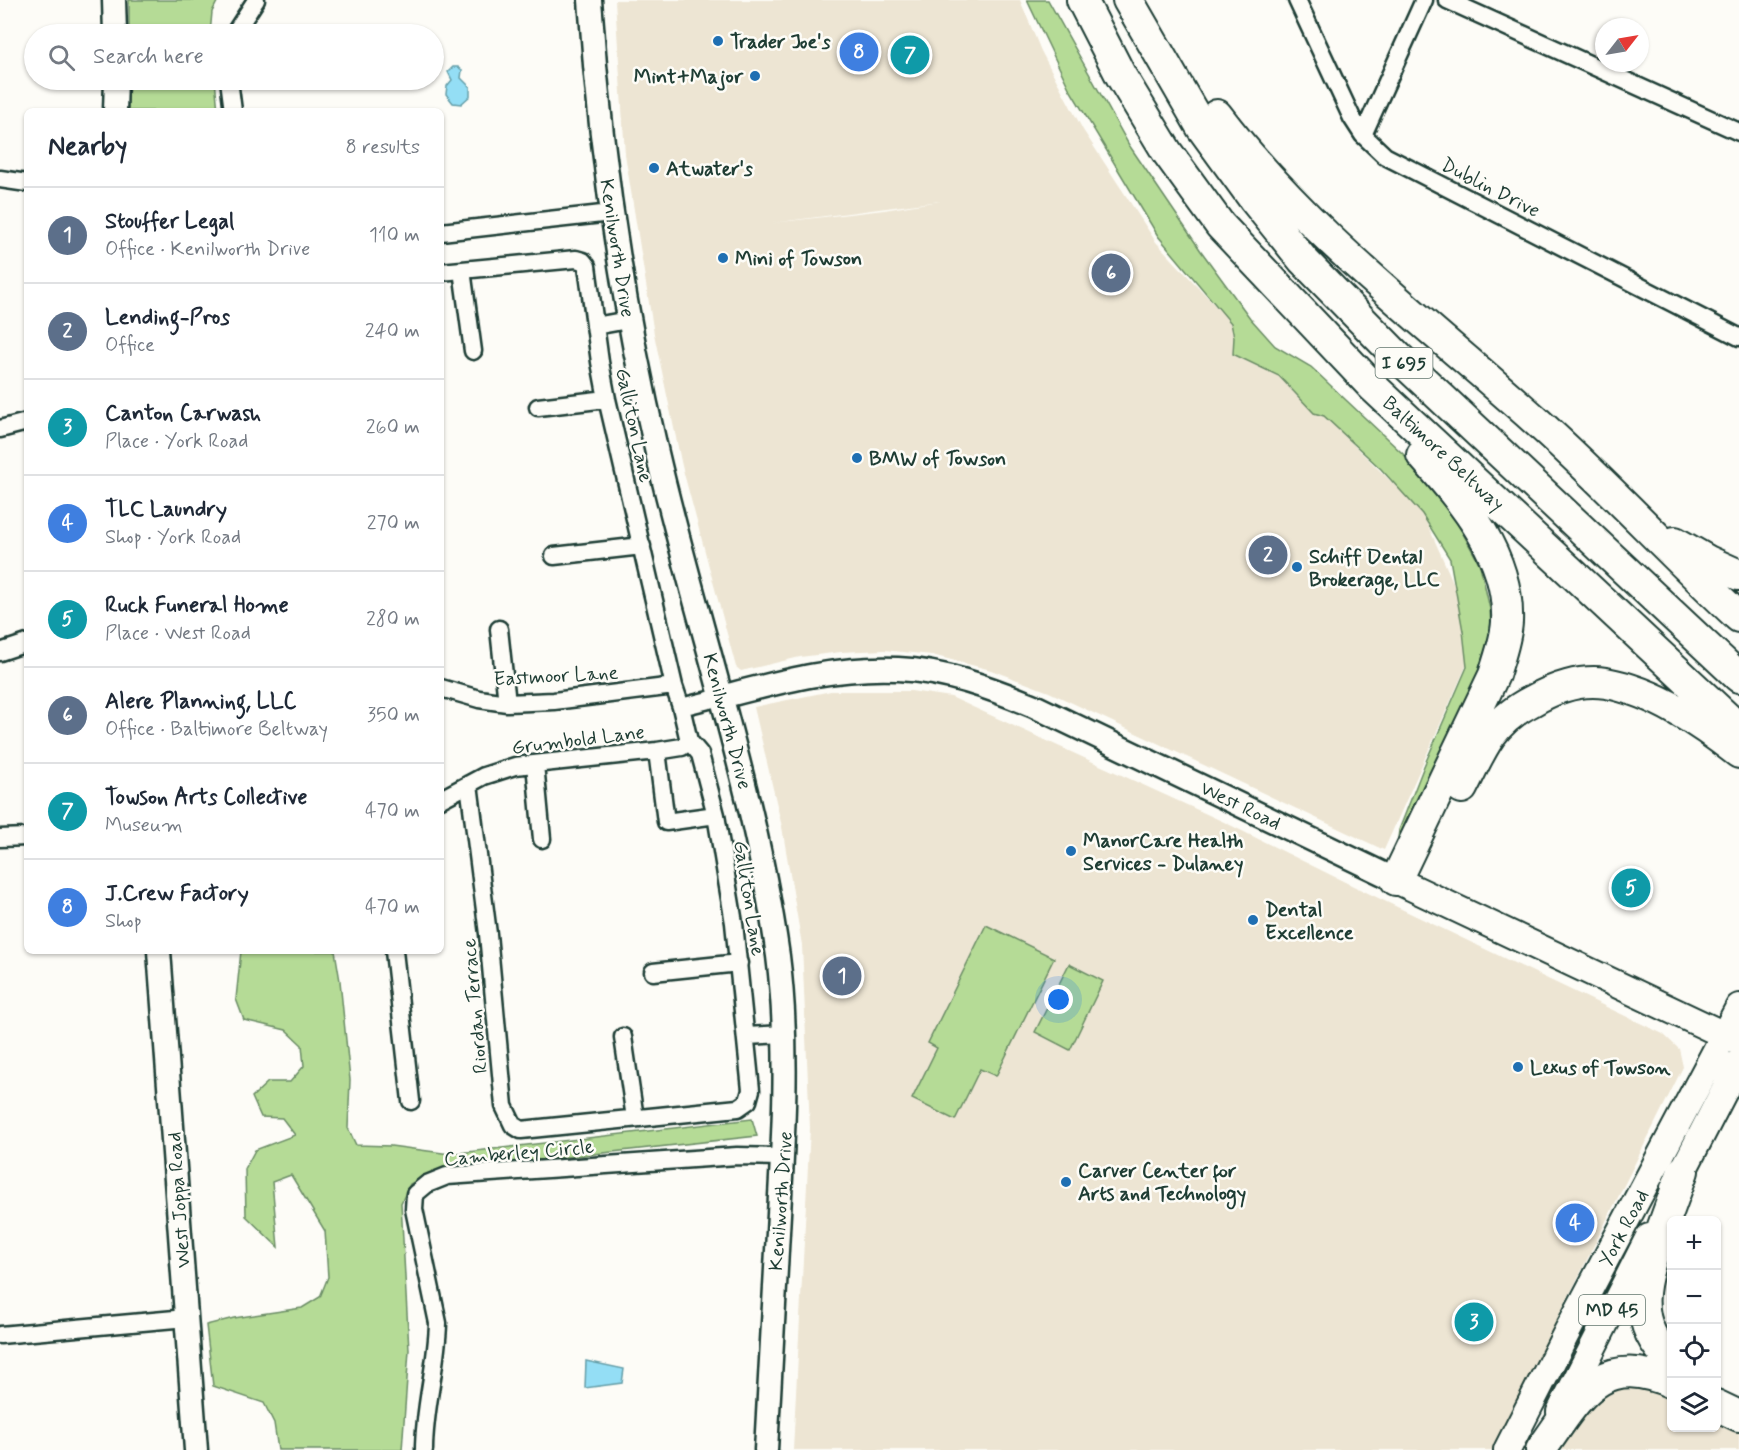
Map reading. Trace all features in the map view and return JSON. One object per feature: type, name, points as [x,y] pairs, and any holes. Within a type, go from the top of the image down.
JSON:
[{"type":"highway","name":"Baltimore Beltway","points":[[1082,0],[1121,76],[1156,133],[1220,225],[1372,386],[1739,729]]},
{"type":"highway","name":"Baltimore Beltway","points":[[1128,0],[1202,128],[1253,198],[1303,260],[1398,357],[1739,677]]},
{"type":"highway","points":[[1140,0],[1202,95],[1239,144],[1330,240],[1534,419],[1634,512],[1680,562],[1739,617]]},
{"type":"highway","points":[[1220,225],[1317,345],[1445,481],[1463,504],[1489,545],[1503,580],[1507,602],[1507,624],[1494,675],[1405,884]]},
{"type":"highway","points":[[1634,512],[1678,544],[1739,575]]},
{"type":"highway","points":[[1405,884],[1491,735],[1504,719],[1541,696],[1580,683],[1605,683],[1629,689],[1690,717],[1739,753]]},
{"type":"highway","points":[[1667,1356],[1651,1335],[1643,1305],[1643,1290],[1647,1271],[1683,1170]]},
{"type":"highway","points":[[1540,1450],[1582,1394],[1597,1381],[1624,1371],[1654,1375],[1667,1381]]},
{"type":"highway","points":[[1721,1390],[1739,1399]]},
{"type":"highway","points":[[1721,1407],[1739,1416]]},
{"type":"main road","name":"West Road","points":[[1405,884],[1732,1039]]},
{"type":"main road","name":"York Road","points":[[1507,1450],[1640,1194],[1732,1039],[1739,1007]]},
{"type":"main road","name":"York Road","points":[[1540,1450],[1739,1062]]},
{"type":"main road","points":[[1610,1313],[1616,1280],[1647,1219],[1647,1206],[1640,1194]]},
{"type":"street","points":[[114,0],[115,24]]},
{"type":"street","points":[[240,24],[256,0]]},
{"type":"street","name":"Kenilworth Drive","points":[[590,0],[600,123],[628,320],[657,454],[760,847],[778,960],[785,1034],[786,1116],[765,1450]]},
{"type":"street","name":"Dublin Drive","points":[[1297,0],[1352,118],[1363,135],[1384,156],[1739,337]]},
{"type":"street","points":[[1363,135],[1424,0]]},
{"type":"street","points":[[1448,0],[1739,132]]},
{"type":"street","points":[[115,108],[116,90]]},
{"type":"street","points":[[230,90],[233,108]]},
{"type":"street","points":[[0,179],[24,183]]},
{"type":"street","points":[[444,232],[611,213]]},
{"type":"street","name":"Galliton Lane","points":[[462,270],[576,259],[584,261],[588,270],[607,399],[674,687],[689,741],[700,754],[716,815],[739,963],[752,1090],[748,1101],[738,1108],[635,1118]]},
{"type":"street","points":[[444,272],[462,270],[473,351]]},
{"type":"street","points":[[595,326],[628,320]]},
{"type":"street","points":[[537,408],[607,399]]},
{"type":"street","points":[[0,429],[24,423]]},
{"type":"street","points":[[554,556],[642,546]]},
{"type":"street","points":[[499,628],[507,703]]},
{"type":"street","points":[[0,652],[24,644]]},
{"type":"street","name":"West Road","points":[[722,697],[818,674],[877,669],[900,669],[940,675],[975,684],[1034,705],[1405,884]]},
{"type":"street","name":"Eastmoor Lane","points":[[444,689],[479,699],[507,703],[554,701],[674,687]]},
{"type":"street","points":[[681,707],[722,697]]},
{"type":"street","name":"Grumbold Lane","points":[[444,798],[484,776],[508,768],[657,751],[682,747],[689,741]]},
{"type":"street","points":[[657,751],[666,822],[716,815]]},
{"type":"street","points":[[535,764],[542,838]]},
{"type":"street","name":"Riordan Terrace","points":[[469,784],[488,934],[504,1106],[509,1117],[513,1125],[521,1130],[635,1118]]},
{"type":"street","points":[[0,838],[24,837]]},
{"type":"street","name":"West Joppa Road","points":[[159,954],[196,1450]]},
{"type":"street","points":[[394,954],[411,1101]]},
{"type":"street","points":[[653,972],[739,963]]},
{"type":"street","points":[[746,1036],[785,1034]]},
{"type":"street","points":[[623,1037],[635,1118]]},
{"type":"street","name":"Camberley Circle","points":[[424,1450],[424,1428],[438,1323],[414,1209],[415,1194],[427,1184],[447,1176],[737,1156],[783,1157]]},
{"type":"street","points":[[0,1335],[186,1318]]},
{"type":"shaded area","points":[[615,0],[1020,0],[1041,51],[1083,130],[1156,242],[1256,349],[1422,512],[1457,591],[1467,627],[1467,664],[1384,850],[1049,692],[991,670],[932,655],[884,650],[800,657],[741,671],[736,667],[682,466],[654,334],[625,154]],"holes":[[[940,201],[884,210],[772,223]]]},
{"type":"shaded area","points":[[831,691],[911,691],[951,697],[1224,822],[1663,1034],[1679,1049],[1683,1067],[1492,1450],[793,1450],[810,1128],[802,945],[782,827],[754,707]]},
{"type":"shaded area","points":[[1645,1382],[1667,1394],[1667,1432],[1721,1432],[1721,1422],[1739,1432],[1739,1450],[1561,1450],[1575,1425],[1607,1389]]},
{"type":"green space","points":[[129,0],[218,0],[212,12],[211,24],[129,24]]},
{"type":"green space","points":[[1027,0],[1048,0],[1129,145],[1250,318],[1275,346],[1311,367],[1437,486],[1480,565],[1490,609],[1492,646],[1397,846],[1399,830],[1424,766],[1467,667],[1450,559],[1422,514],[1381,469],[1324,416],[1314,413],[1279,376],[1233,354],[1234,337],[1231,323],[1158,236],[1069,88]]},
{"type":"green space","points":[[128,90],[216,90],[218,108],[128,108]]},
{"type":"green space","points":[[986,925],[1054,958],[996,1076],[980,1069],[955,1120],[912,1099],[937,1048],[928,1043]]},
{"type":"green space","points":[[241,954],[336,954],[350,1080],[348,1128],[356,1145],[391,1146],[450,1154],[752,1119],[757,1136],[450,1170],[428,1174],[410,1184],[401,1203],[409,1350],[402,1450],[278,1450],[274,1423],[264,1403],[213,1386],[206,1325],[234,1318],[302,1308],[320,1297],[328,1277],[325,1231],[291,1175],[272,1182],[278,1247],[246,1216],[245,1169],[255,1150],[295,1135],[282,1118],[261,1117],[252,1097],[268,1082],[290,1082],[304,1066],[302,1045],[286,1030],[244,1020],[236,999]]},
{"type":"green space","points":[[1069,964],[1103,981],[1070,1050],[1035,1032]]},
{"type":"water","points":[[453,67],[462,70],[461,78],[470,87],[470,96],[461,104],[453,103],[446,94],[447,86],[452,80],[448,72]]},
{"type":"water","points":[[586,1361],[624,1369],[622,1383],[585,1388]]},
{"type":"place","name":"Trader Joe's","points":[[718,41]]},
{"type":"place","name":"J.Crew Factory","points":[[859,52]]},
{"type":"place","name":"Towson Arts Collective","points":[[910,55]]},
{"type":"place","name":"Mint+Major","points":[[755,76]]},
{"type":"place","name":"Atwater's","points":[[654,168]]},
{"type":"place","name":"Mini of Towson","points":[[723,258]]},
{"type":"place","name":"Alere Planning, LLC","points":[[1111,273]]},
{"type":"place","name":"BMW of Towson","points":[[857,458]]},
{"type":"place","name":"Lending-Pros","points":[[1268,555]]},
{"type":"place","name":"Schiff Dental Brokerage, LLC","points":[[1297,567]]},
{"type":"place","name":"ManorCare Health Services - Dulaney","points":[[1071,851]]},
{"type":"place","name":"Ruck Funeral Home","points":[[1631,888]]},
{"type":"place","name":"Dental Excellence","points":[[1253,920]]},
{"type":"place","name":"Stouffer Legal","points":[[842,976]]},
{"type":"place","name":"Lexus of Towson","points":[[1518,1067]]},
{"type":"place","name":"Carver Center for Arts and Technology","points":[[1066,1182]]},
{"type":"place","name":"TLC Laundry","points":[[1575,1223]]},
{"type":"place","name":"Canton Carwash","points":[[1474,1322]]}]
